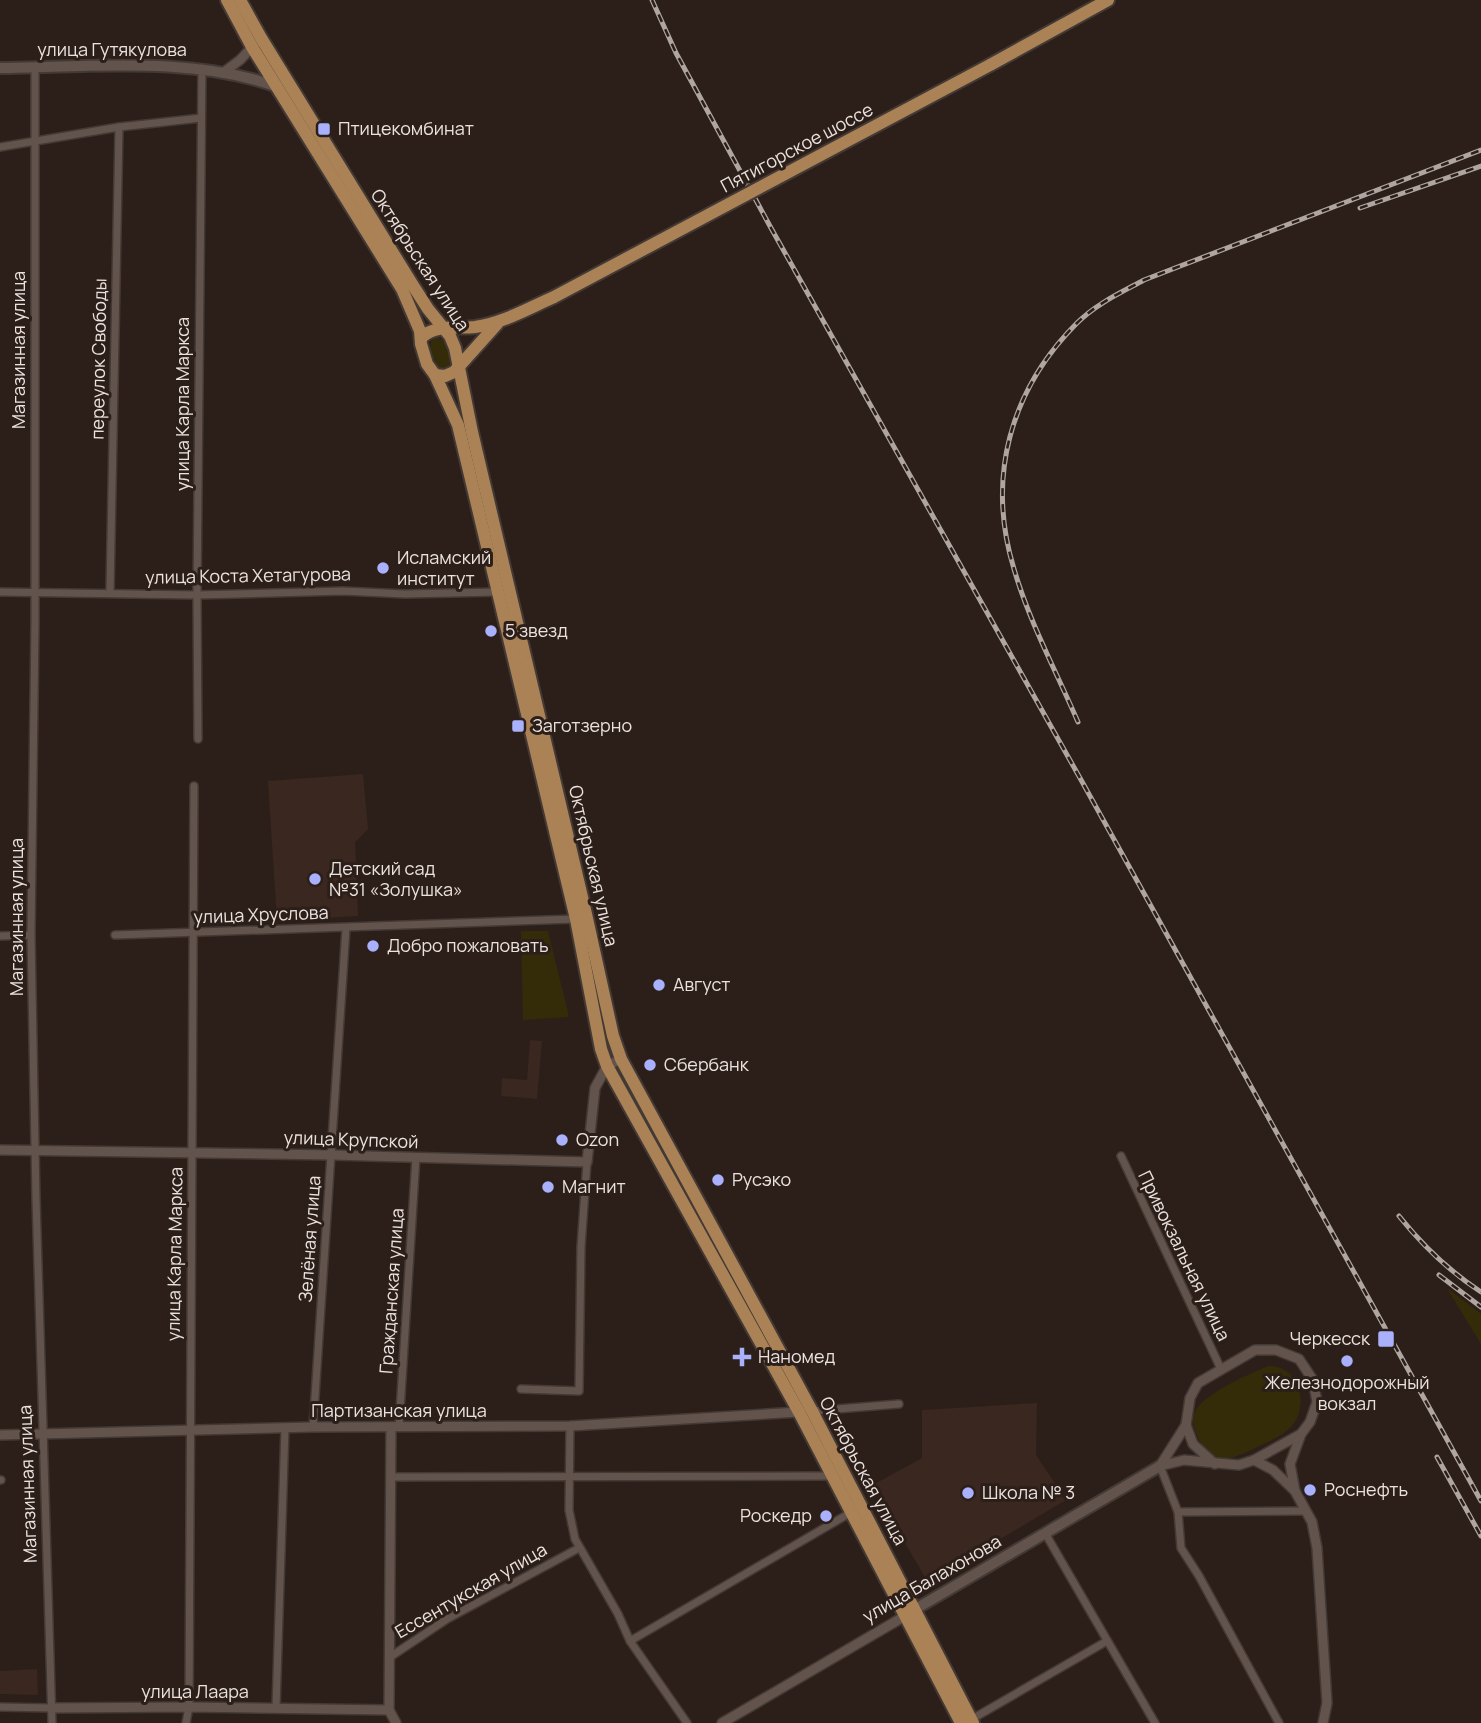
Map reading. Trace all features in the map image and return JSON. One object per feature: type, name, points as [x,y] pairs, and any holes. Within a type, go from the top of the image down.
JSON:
[{"type":"main road","name":"Октябрьская улица","points":[[227,0],[295,94],[412,284],[453,343],[613,1036],[621,1059],[812,1411],[911,1612],[969,1722]]},
{"type":"main road","name":"Октябрьская улица","points":[[240,0],[276,86],[402,289],[422,337],[422,349],[458,425],[576,919],[601,1049],[607,1066],[799,1412],[850,1513],[911,1612]]},
{"type":"main road","name":"Пятигорское шоссе","points":[[422,337],[432,330],[476,327],[500,321],[554,297],[1108,0]]},
{"type":"main road","name":"улица Гутякулова","points":[[0,68],[202,68],[276,86],[295,94]]},
{"type":"main road","name":"Пятигорское шоссе","points":[[435,374],[450,374],[456,370],[500,321]]},
{"type":"main road","name":"улица Балахонова","points":[[911,1612],[1160,1466]]},
{"type":"street","points":[[224,72],[256,43]]},
{"type":"street","name":"Магазинная улица","points":[[35,68],[35,593],[31,935],[52,1723]]},
{"type":"street","name":"улица Карла Маркса","points":[[198,739],[202,68]]},
{"type":"street","points":[[0,147],[119,127],[201,118]]},
{"type":"street","name":"переулок Свободы","points":[[110,592],[119,127]]},
{"type":"street","name":"улица Коста Хетагурова","points":[[0,592],[197,595],[343,591],[405,594],[497,592]]},
{"type":"street","name":"улица Карла Маркса","points":[[186,1723],[189,1707],[194,786]]},
{"type":"street","name":"улица Хруслова","points":[[115,934],[576,919]]},
{"type":"street","name":"Зелёная улица","points":[[313,1427],[346,928]]},
{"type":"street","points":[[0,936],[31,935]]},
{"type":"street","points":[[521,1389],[579,1391],[581,1247],[592,1098],[607,1066],[621,1059]]},
{"type":"street","name":"улица Крупской","points":[[0,1150],[332,1154],[587,1162]]},
{"type":"street","name":"Привокзальная улица","points":[[1121,1156],[1221,1368]]},
{"type":"street","name":"Гражданская улица","points":[[390,1657],[391,1477],[416,1157]]},
{"type":"street","name":"улица Балахонова","points":[[1255,1350],[1276,1350],[1299,1359],[1313,1380],[1317,1402],[1310,1422],[1301,1434],[1254,1460],[1239,1465],[1184,1460],[1160,1466],[1186,1425],[1190,1398],[1198,1383],[1221,1368],[1255,1350]]},
{"type":"street","points":[[812,1411],[899,1404]]},
{"type":"street","name":"Партизанская улица","points":[[0,1435],[313,1427],[570,1426],[799,1412]]},
{"type":"street","points":[[1186,1425],[1193,1444],[1215,1464]]},
{"type":"street","points":[[570,1426],[569,1510],[579,1548],[618,1614],[630,1641],[687,1723]]},
{"type":"street","points":[[276,1708],[285,1428]]},
{"type":"street","points":[[1301,1434],[1290,1464],[1295,1491],[1312,1522],[1317,1548],[1326,1683],[1322,1723]]},
{"type":"street","points":[[1254,1460],[1273,1470],[1295,1491]]},
{"type":"street","points":[[1160,1466],[1178,1512],[1181,1548],[1279,1723]]},
{"type":"street","points":[[391,1477],[831,1476]]},
{"type":"street","points":[[1178,1512],[1304,1511]]},
{"type":"street","points":[[630,1641],[850,1513]]},
{"type":"street","points":[[1045,1533],[1155,1723]]},
{"type":"street","name":"Ессентукская улица","points":[[389,1710],[390,1657],[447,1619],[579,1548]]},
{"type":"street","name":"улица Балахонова","points":[[722,1723],[911,1612]]},
{"type":"street","points":[[969,1722],[1107,1641]]},
{"type":"street","name":"улица Лаара","points":[[0,1707],[389,1710]]},
{"type":"street","points":[[389,1710],[396,1723]]},
{"type":"shaded area","points":[[437,337],[450,350],[450,369],[443,370],[433,357],[431,341]]},
{"type":"shaded area","name":"Детский сад №31 «Золушка»","points":[[363,774],[368,829],[355,842],[358,916],[277,921],[268,781]]},
{"type":"shaded area","points":[[521,931],[548,931],[569,1017],[523,1020]]},
{"type":"shaded area","points":[[530,1040],[542,1041],[537,1099],[501,1096],[502,1078],[527,1080]]},
{"type":"shaded area","points":[[1447,1288],[1481,1314],[1481,1344]]},
{"type":"shaded area","points":[[1269,1366],[1288,1373],[1299,1389],[1300,1409],[1291,1427],[1240,1455],[1218,1458],[1206,1451],[1194,1429],[1196,1410],[1208,1397]]},
{"type":"shaded area","name":"Школа № 3","points":[[1037,1403],[1036,1455],[1066,1500],[928,1582],[871,1486],[922,1458],[922,1410]]},
{"type":"shaded area","points":[[37,1669],[38,1695],[0,1694],[0,1671]]},
{"type":"railway","points":[[652,0],[676,53],[771,228],[1481,1501]]},
{"type":"railway","points":[[1078,722],[1020,588],[1006,535],[1003,502],[1004,469],[1020,406],[1054,349],[1092,310],[1144,280],[1481,150]]},
{"type":"railway","points":[[1360,208],[1481,166]]},
{"type":"railway","points":[[1399,1216],[1437,1257],[1481,1292]]},
{"type":"railway","points":[[1439,1275],[1481,1307]]},
{"type":"railway","points":[[1437,1457],[1481,1536]]},
{"type":"place","name":"Птицекомбинат","points":[[324,129]]},
{"type":"place","name":"Исламский институт","points":[[383,568]]},
{"type":"place","name":"5 звезд","points":[[491,631]]},
{"type":"place","name":"Заготзерно","points":[[518,726]]},
{"type":"place","name":"Детский сад №31 «Золушка»","points":[[315,879]]},
{"type":"place","name":"Добро пожаловать","points":[[373,946]]},
{"type":"place","name":"Август","points":[[659,985]]},
{"type":"place","name":"Сбербанк","points":[[650,1065]]},
{"type":"place","name":"Ozon","points":[[562,1140]]},
{"type":"place","name":"Русэко","points":[[718,1180]]},
{"type":"place","name":"Магнит","points":[[548,1187]]},
{"type":"place","name":"Черкесск","points":[[1386,1339]]},
{"type":"place","name":"Наномед","points":[[742,1357]]},
{"type":"place","name":"Железнодорожный вокзал","points":[[1347,1361]]},
{"type":"place","name":"Роснефть","points":[[1310,1490]]},
{"type":"place","name":"Школа № 3","points":[[968,1493]]},
{"type":"place","name":"Роскедр","points":[[826,1516]]}]
